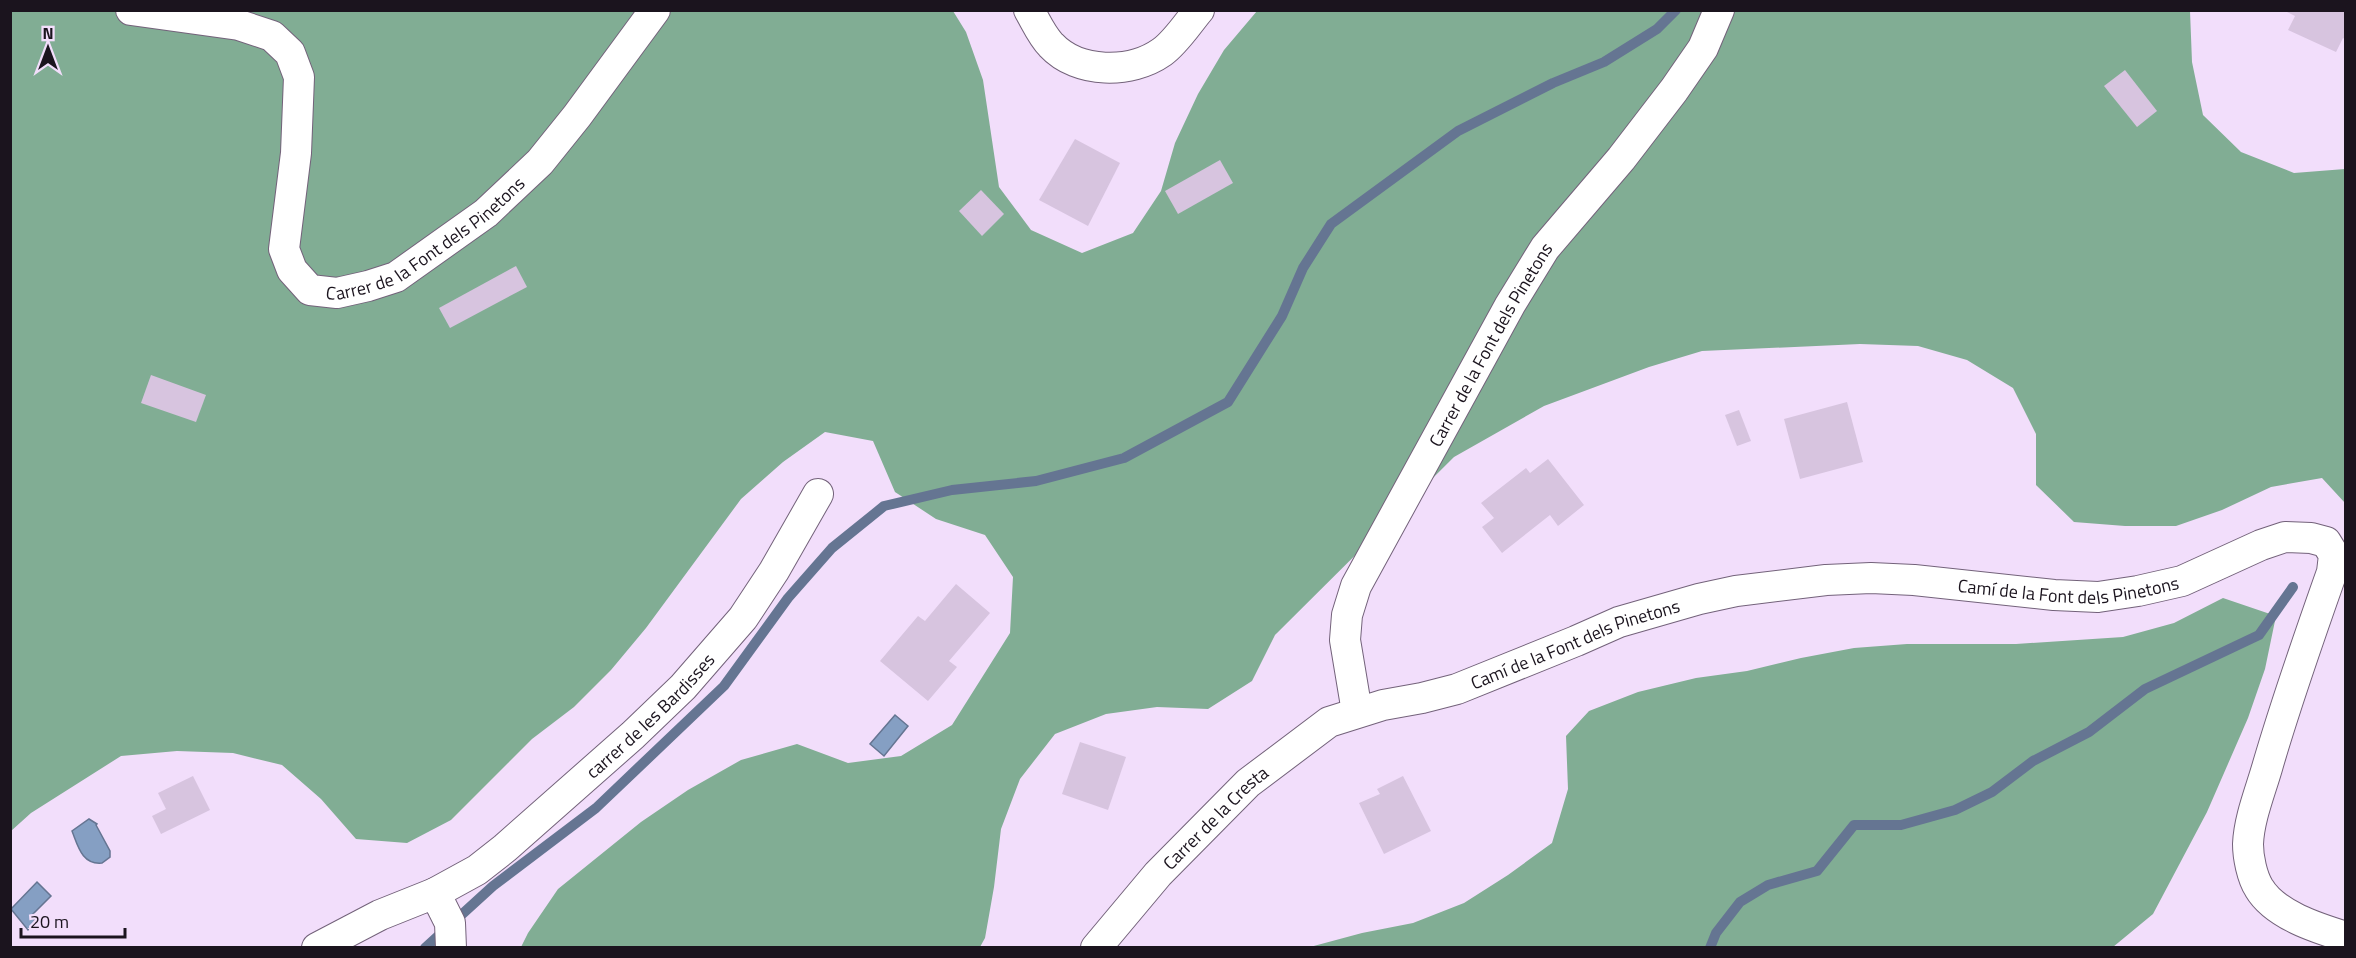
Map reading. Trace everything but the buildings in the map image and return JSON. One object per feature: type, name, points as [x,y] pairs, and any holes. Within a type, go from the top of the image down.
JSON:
[{"type":"street","name":"Carrer de la Font dels Pinetons","points":[[131,10],[239,25],[272,36],[290,53],[299,77],[296,153],[284,249],[292,270],[310,290],[337,293],[396,277],[486,213],[540,162],[655,10]]},
{"type":"street","points":[[1029,10],[1051,45],[1068,59],[1092,66],[1118,68],[1143,62],[1164,51],[1199,10]]},
{"type":"street","name":"Carrer de la Font dels Pinetons","points":[[1357,712],[1345,640],[1347,615],[1356,586],[1470,376],[1545,248],[1621,159],[1674,90],[1703,48],[1719,10]]},
{"type":"street","name":"carrer de les Bardisses","points":[[317,948],[380,915],[435,893],[477,870],[616,750],[683,687],[743,618],[774,571],[818,494]]},
{"type":"street","name":"Camí de la Font dels Pinetons","points":[[1357,712],[1457,689],[1576,642],[1619,622],[1689,601],[1737,591],[1826,580],[1871,578],[2098,597],[2182,581],[2261,545],[2285,537],[2311,538],[2326,542],[2334,555],[2332,572],[2288,696],[2256,807],[2248,844],[2251,869],[2259,888],[2273,904],[2297,918],[2346,937]]},
{"type":"street","name":"Carrer de la Cresta","points":[[1095,948],[1158,874],[1248,783],[1329,722],[1357,712]]},
{"type":"street","points":[[435,893],[450,923],[451,948]]},
{"type":"green space","points":[[11,11],[953,11],[966,32],[983,80],[999,187],[1031,230],[1082,253],[1133,233],[1161,191],[1175,143],[1198,94],[1224,50],[1257,11],[2190,11],[2192,62],[2203,115],[2241,152],[2294,173],[2345,169],[2345,503],[2322,478],[2271,487],[2222,510],[2176,526],[2125,526],[2074,522],[2036,485],[2036,434],[2013,388],[1967,360],[1918,346],[1860,344],[1702,351],[1649,367],[1544,406],[1454,457],[1275,635],[1252,681],[1208,709],[1157,707],[1106,714],[1055,734],[1020,779],[1001,829],[985,938],[980,947],[521,947],[558,889],[641,822],[688,790],[741,760],[797,744],[848,763],[901,756],[952,725],[1010,633],[1013,577],[985,535],[936,519],[895,492],[873,441],[825,432],[783,462],[741,499],[646,628],[611,670],[574,707],[532,739],[451,820],[407,843],[356,839],[321,799],[282,765],[233,753],[177,751],[121,756],[31,813],[11,831]]},
{"type":"green space","points":[[2223,598],[2276,616],[2265,669],[2248,718],[2207,812],[2153,914],[2113,947],[1310,947],[1362,933],[1413,923],[1464,903],[1552,843],[1568,789],[1566,736],[1589,711],[1638,692],[1696,678],[1747,671],[1854,648],[1907,644],[2016,644],[2123,637],[2174,623]]},
{"type":"water","points":[[895,715],[908,726],[884,756],[870,744]]},
{"type":"water","points":[[89,819],[97,824],[110,851],[110,857],[102,863],[95,863],[85,858],[72,831]]},
{"type":"water","points":[[37,882],[51,896],[33,914],[35,923],[28,930],[11,909]]},
{"type":"waterway","points":[[425,948],[493,886],[596,808],[724,686],[788,598],[832,548],[884,506],[952,490],[1036,481],[1124,458],[1228,402],[1282,316],[1303,268],[1331,224],[1458,131],[1553,83],[1604,62],[1657,29],[1676,10]]},
{"type":"waterway","points":[[1710,948],[1716,933],[1740,902],[1768,885],[1817,871],[1854,825],[1901,825],[1955,810],[1992,792],[2033,761],[2089,732],[2145,689],[2259,635],[2293,587]]}]
